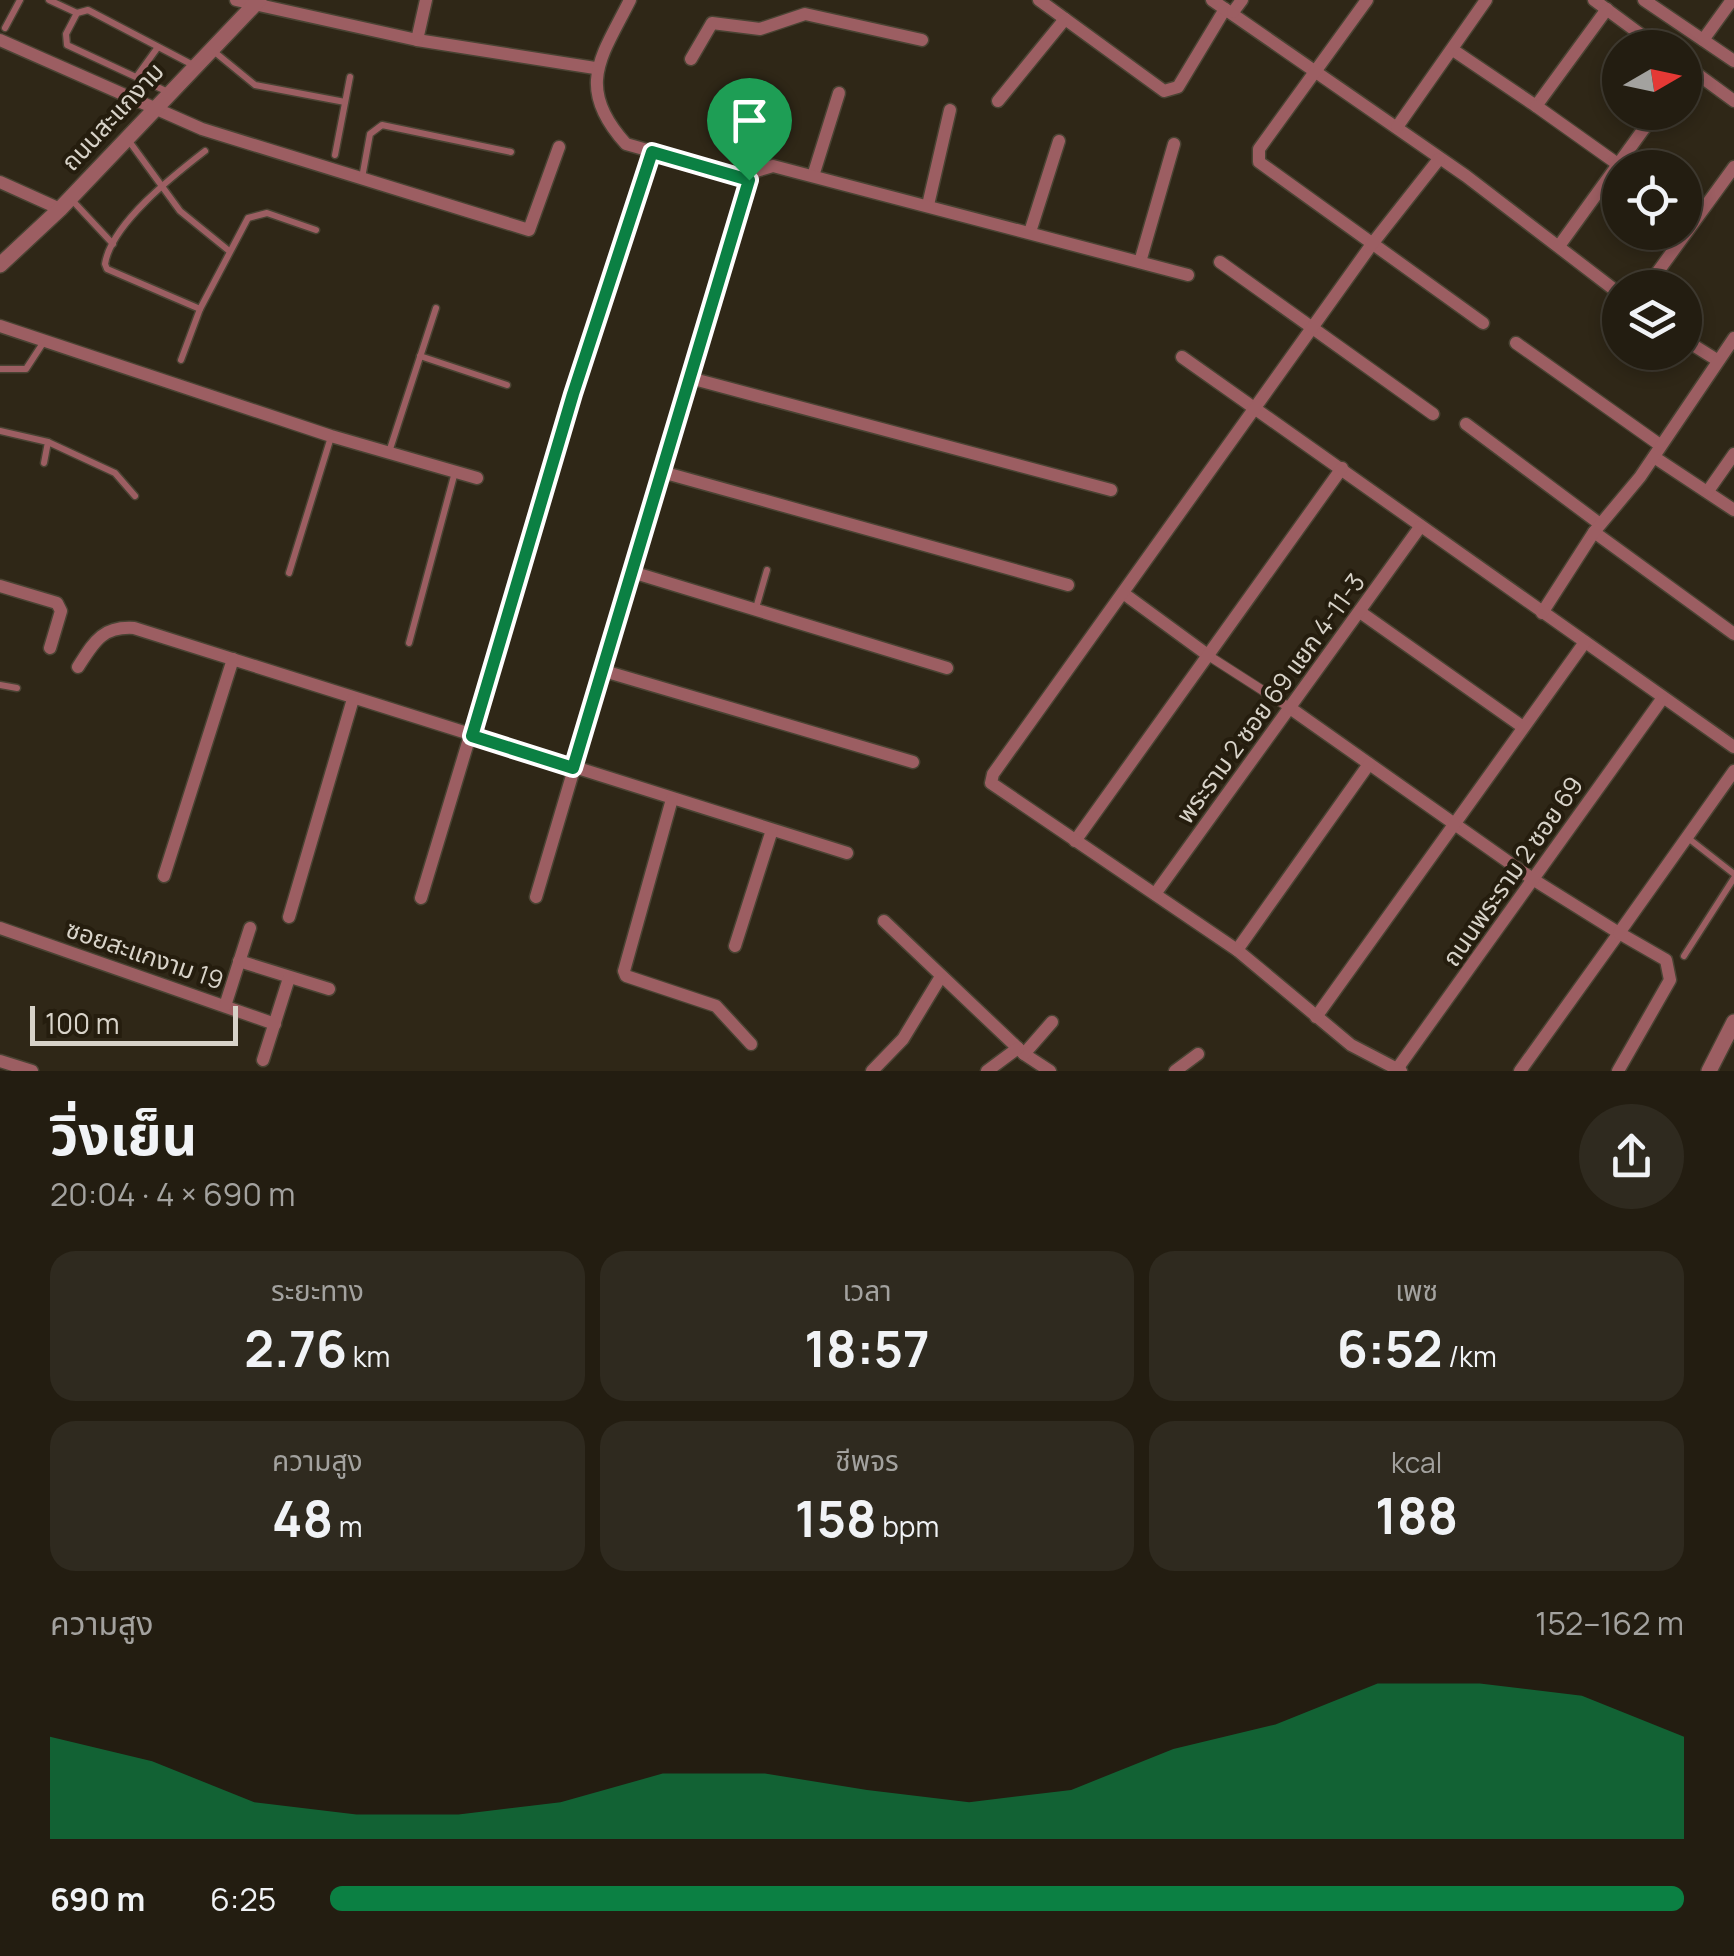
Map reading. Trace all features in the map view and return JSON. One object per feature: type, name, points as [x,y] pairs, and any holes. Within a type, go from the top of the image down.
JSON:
[{"type":"street","points":[[236,0],[417,40],[594,68]]},
{"type":"street","points":[[417,40],[426,0]]},
{"type":"street","points":[[630,0],[594,68],[601,98],[617,134],[626,144],[749,180]]},
{"type":"street","points":[[788,17],[792,0]]},
{"type":"street","points":[[1039,0],[1164,91],[1178,87],[1229,11],[1242,0]]},
{"type":"street","points":[[1212,0],[1396,127],[1602,280]]},
{"type":"street","points":[[1367,0],[1258,149],[1259,162],[1484,323]]},
{"type":"street","points":[[1396,127],[1486,0]]},
{"type":"street","points":[[1594,0],[1635,30]]},
{"type":"street","points":[[1644,0],[1734,61]]},
{"type":"street","points":[[1703,40],[1732,0]]},
{"type":"street","name":"ถนนสะแกงาม","points":[[0,265],[256,4]]},
{"type":"street","points":[[1536,106],[1606,9]]},
{"type":"street","points":[[691,60],[712,23],[760,29],[805,14],[922,40]]},
{"type":"street","points":[[998,101],[1065,19]]},
{"type":"street","points":[[2,34],[202,129],[530,230],[560,148]]},
{"type":"street","points":[[1452,50],[1602,153]]},
{"type":"street","points":[[1702,79],[1734,102]]},
{"type":"street","points":[[813,176],[839,93]]},
{"type":"street","points":[[928,205],[950,110]]},
{"type":"street","points":[[1030,232],[1059,141]]},
{"type":"street","points":[[1140,262],[1174,144]]},
{"type":"street","points":[[421,898],[573,394],[652,152]]},
{"type":"street","name":"ถนนพระราม 2 ซอย 69","points":[[1439,159],[1313,326],[1258,408],[992,774],[991,784],[1238,950],[1350,1044],[1399,1070],[1662,698]]},
{"type":"street","points":[[536,897],[749,180],[756,171],[773,166],[1188,275]]},
{"type":"street","points":[[1659,270],[1734,167]]},
{"type":"street","points":[[0,182],[65,203]]},
{"type":"street","points":[[1559,246],[1602,188]]},
{"type":"street","points":[[1220,262],[1432,414]]},
{"type":"street","points":[[0,326],[332,436],[476,478]]},
{"type":"street","points":[[1542,613],[1597,528],[1657,451],[1734,338]]},
{"type":"street","points":[[1516,343],[1734,510]]},
{"type":"street","points":[[1702,351],[1717,360]]},
{"type":"street","points":[[1182,357],[1734,747]]},
{"type":"street","points":[[690,378],[1111,490]]},
{"type":"street","points":[[1466,424],[1734,634]]},
{"type":"street","points":[[1708,492],[1734,454]]},
{"type":"street","points":[[1075,841],[1342,468]]},
{"type":"street","points":[[662,472],[1068,584]]},
{"type":"street","name":"พระราม 2 ซอย 69 แยก 4-11-3","points":[[1155,894],[1420,527]]},
{"type":"street","points":[[632,572],[947,668]]},
{"type":"street","points":[[0,586],[57,603],[60,611],[50,648]]},
{"type":"street","points":[[1123,593],[1534,880],[1666,960],[1670,980],[1618,1071]]},
{"type":"street","points":[[1360,612],[1522,727]]},
{"type":"street","points":[[78,667],[98,636],[118,626],[134,628],[847,853]]},
{"type":"street","points":[[1316,1017],[1585,642]]},
{"type":"street","points":[[164,876],[233,659]]},
{"type":"street","points":[[604,671],[913,762]]},
{"type":"street","points":[[289,917],[354,698]]},
{"type":"street","points":[[1238,950],[1369,764]]},
{"type":"street","points":[[1520,1071],[1734,771]]},
{"type":"street","points":[[672,799],[624,970],[626,976],[716,1006],[751,1044]]},
{"type":"street","points":[[735,946],[772,830]]},
{"type":"street","points":[[884,922],[1021,1051],[1050,1071]]},
{"type":"street","name":"ซอยสะแกงาม 19","points":[[0,928],[275,1024]]},
{"type":"street","points":[[225,1006],[250,928]]},
{"type":"street","points":[[239,961],[329,989]]},
{"type":"street","points":[[264,1060],[289,978]]},
{"type":"street","points":[[872,1071],[903,1040],[940,978]]},
{"type":"street","points":[[987,1071],[1021,1051],[1052,1022]]},
{"type":"street","points":[[1708,1071],[1734,1022]]},
{"type":"street","points":[[1175,1071],[1198,1054]]},
{"type":"street","points":[[0,1061],[32,1071]]},
{"type":"lane","points":[[2,34],[20,0]]},
{"type":"lane","points":[[49,0],[77,13],[88,10],[194,66]]},
{"type":"lane","points":[[77,13],[66,34],[67,44],[168,92]]},
{"type":"lane","points":[[138,76],[158,47]]},
{"type":"lane","points":[[210,49],[255,85],[346,102]]},
{"type":"lane","points":[[335,156],[350,77]]},
{"type":"lane","points":[[362,178],[370,134],[382,124],[510,152]]},
{"type":"lane","points":[[126,136],[180,211],[228,250]]},
{"type":"lane","points":[[200,309],[107,269],[106,256],[162,184],[206,151]]},
{"type":"lane","points":[[65,203],[112,244]]},
{"type":"lane","points":[[182,360],[200,309],[248,218],[257,214],[277,215],[316,230]]},
{"type":"lane","points":[[389,452],[436,308]]},
{"type":"lane","points":[[0,369],[26,369],[44,343]]},
{"type":"lane","points":[[420,356],[507,385]]},
{"type":"lane","points":[[0,431],[48,442],[115,474],[135,496]]},
{"type":"lane","points":[[289,573],[332,436]]},
{"type":"lane","points":[[44,463],[48,442]]},
{"type":"lane","points":[[410,643],[456,471]]},
{"type":"lane","points":[[756,608],[767,570]]},
{"type":"lane","points":[[0,685],[17,688]]},
{"type":"lane","points":[[1684,956],[1734,876],[1687,837]]},
{"type":"route","points":[[652,152],[749,180],[573,768],[472,736],[573,394],[652,152]]}]
